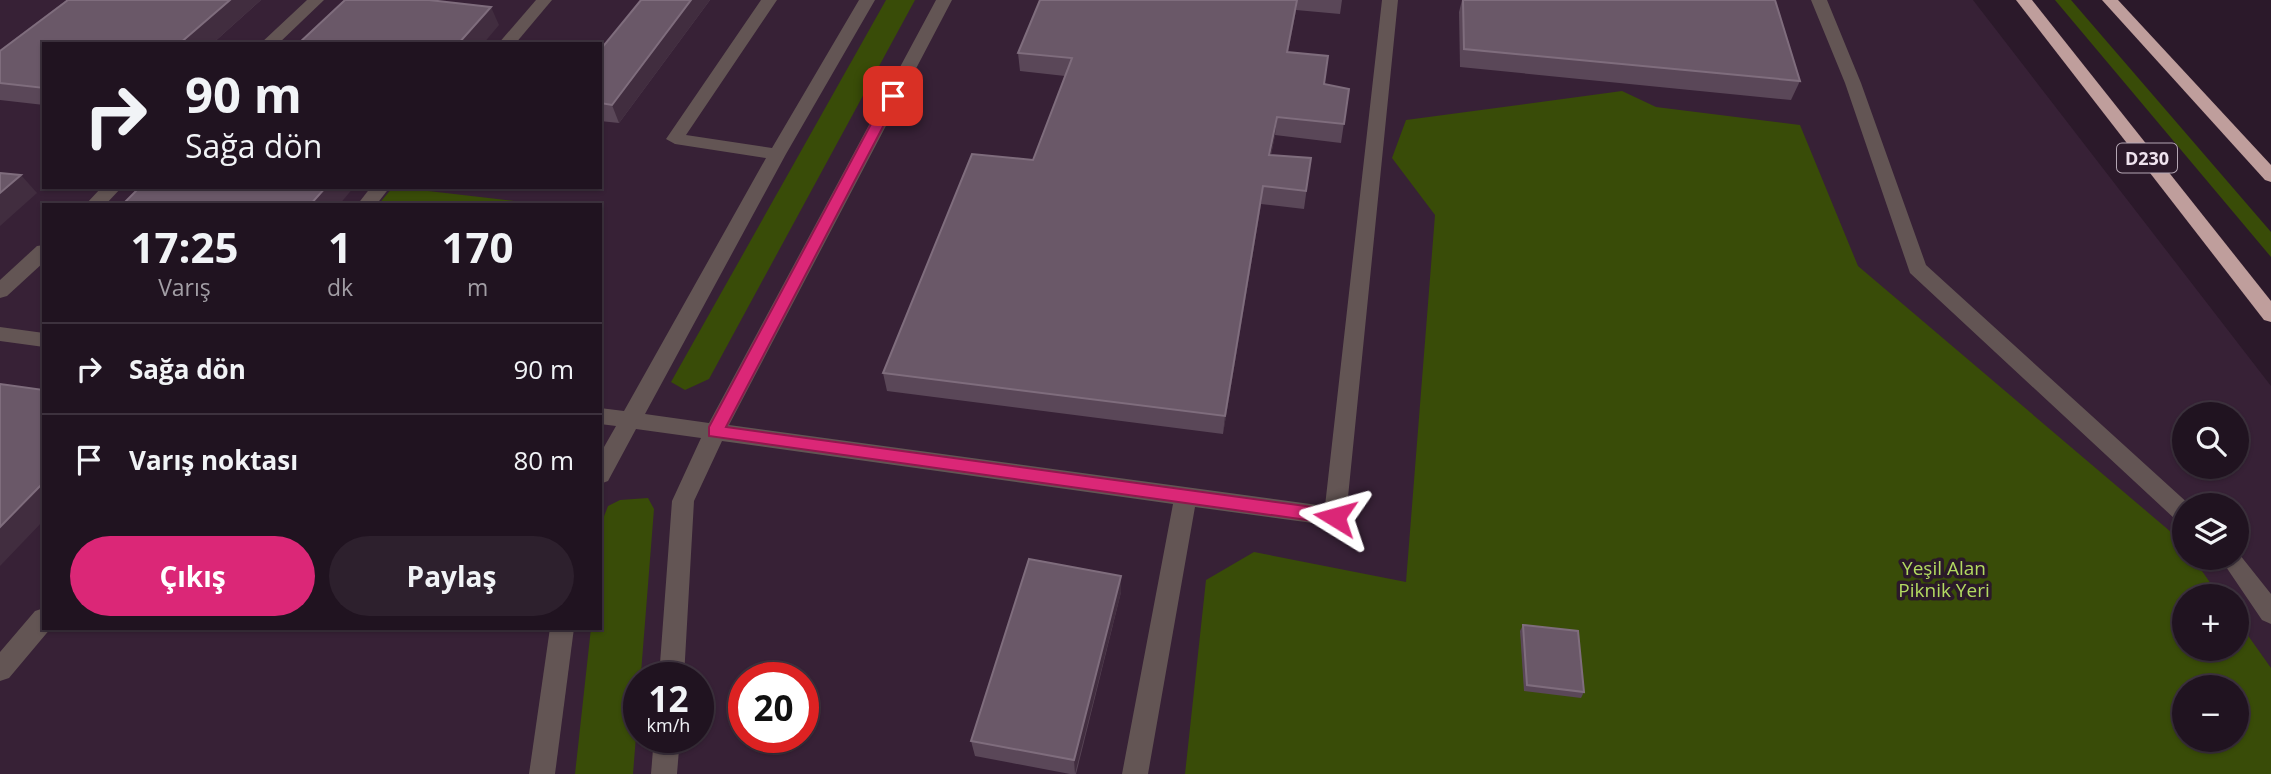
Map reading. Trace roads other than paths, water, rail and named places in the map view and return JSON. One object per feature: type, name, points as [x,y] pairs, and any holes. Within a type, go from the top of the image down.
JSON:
[{"type":"highway","name":"D230","points":[[2024,0],[2271,315]]},
{"type":"highway","points":[[2110,0],[2271,176]]},
{"type":"lane","points":[[270,42],[316,0]]},
{"type":"lane","points":[[508,42],[544,0]]},
{"type":"lane","points":[[769,0],[675,139],[777,154]]},
{"type":"lane","points":[[602,472],[777,154],[867,0]]},
{"type":"lane","points":[[672,662],[683,501],[715,432],[944,0]]},
{"type":"lane","points":[[602,416],[1335,517],[1390,0]]},
{"type":"lane","points":[[1819,0],[1853,83],[1917,268],[2172,502]]},
{"type":"lane","points":[[96,203],[111,189]]},
{"type":"lane","points":[[368,203],[379,189]]},
{"type":"lane","points":[[0,291],[42,253]]},
{"type":"lane","points":[[0,334],[42,340]]},
{"type":"lane","points":[[1135,774],[1186,496]]},
{"type":"lane","points":[[2240,570],[2271,613]]},
{"type":"lane","points":[[0,670],[42,621]]},
{"type":"lane","points":[[542,774],[562,630]]},
{"type":"lane","points":[[664,774],[666,753]]},
{"type":"park label","name":"Yeşil Alan Piknik Yeri","points":[[1944,579]]}]
